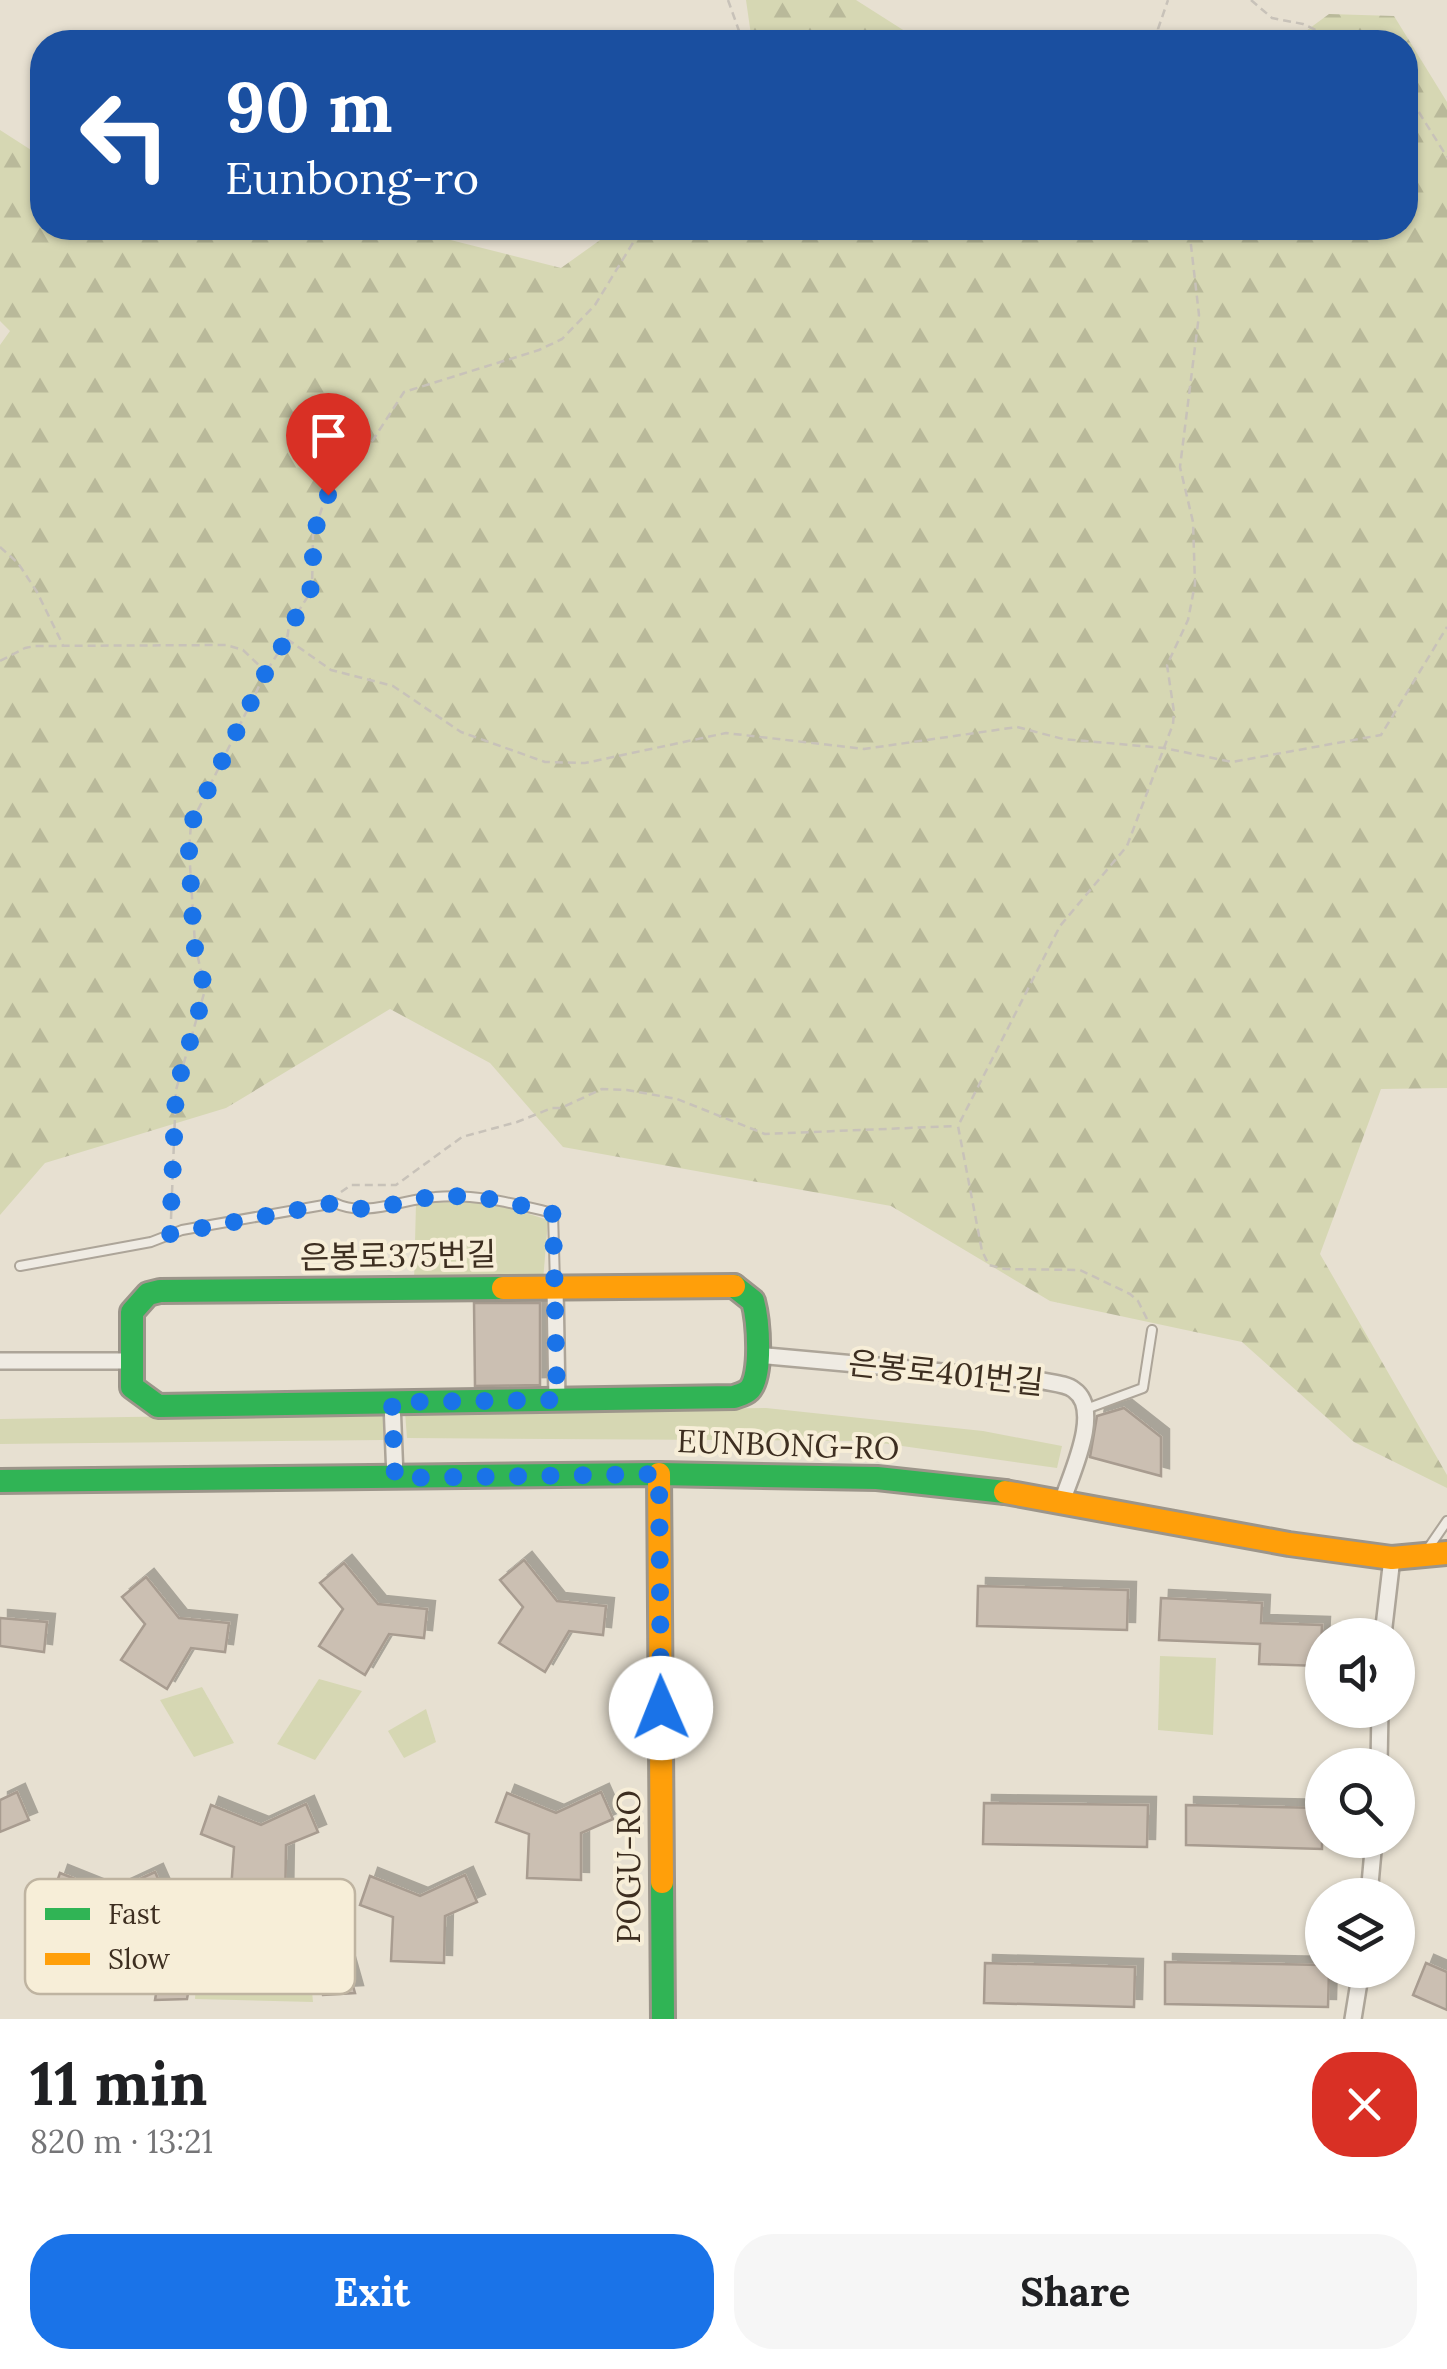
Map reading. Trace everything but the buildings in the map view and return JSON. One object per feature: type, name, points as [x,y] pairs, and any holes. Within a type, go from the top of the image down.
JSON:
[{"type":"street","name":"은봉로375번길","points":[[734,1286],[752,1298],[756,1310],[757,1355],[752,1386],[734,1397],[158,1406],[132,1388],[130,1361],[132,1312],[148,1294],[160,1291],[734,1286]]},
{"type":"street","points":[[556,1288],[557,1400]]},
{"type":"street","name":"은봉로401번길","points":[[757,1355],[1044,1381],[1074,1389],[1086,1408],[1087,1426],[1062,1502]]},
{"type":"street","points":[[0,1361],[130,1361]]},
{"type":"street","points":[[392,1402],[395,1478]]},
{"type":"street","name":"EUNBONG-RO","points":[[0,1481],[659,1474],[877,1478],[1006,1492],[1289,1544],[1392,1558],[1435,1554]]},
{"type":"street","name":"POGU-RO","points":[[659,1474],[663,2019]]},
{"type":"street","points":[[1385,1618],[1392,1558]]},
{"type":"street","points":[[1353,2019],[1358,1988]]},
{"type":"lane","points":[[20,1266],[106,1252],[170,1234],[334,1203],[350,1211],[438,1196],[498,1199],[553,1214],[556,1288]]},
{"type":"lane","points":[[1086,1408],[1143,1388],[1152,1330]]},
{"type":"lane","points":[[1435,1554],[1447,1521]]},
{"type":"path","points":[[728,0],[738,30]]},
{"type":"path","points":[[1158,30],[1168,0]]},
{"type":"path","points":[[1252,0],[1272,18],[1316,30]]},
{"type":"path","points":[[1418,111],[1447,157]]},
{"type":"path","points":[[170,1234],[176,1090],[205,990],[194,944],[190,832],[195,814],[266,672],[312,590],[313,535],[322,508],[334,486],[373,440],[396,399],[413,388],[540,350],[562,339],[595,305],[635,240]]},
{"type":"path","points":[[1152,1330],[1138,1301],[1080,1270],[1005,1269],[989,1265],[982,1251],[958,1126],[1060,926],[1127,846],[1174,712],[1167,665],[1188,620],[1195,584],[1193,522],[1180,467],[1199,316],[1191,240]]},
{"type":"path","points":[[0,547],[18,562],[37,592],[62,645]]},
{"type":"path","points":[[287,638],[331,670],[393,686],[461,732],[545,762],[586,763],[726,733],[864,748],[1017,727],[1063,739],[1164,748],[1232,762],[1381,734],[1447,628]]},
{"type":"path","points":[[0,661],[24,648],[62,645],[226,645],[243,650],[266,672]]},
{"type":"path","points":[[329,1204],[351,1185],[396,1185],[462,1136],[561,1108],[602,1089],[677,1099],[764,1134],[958,1126]]},
{"type":"green space","points":[[746,0],[856,0],[903,30],[750,30]]},
{"type":"green space","points":[[1329,14],[1394,16],[1403,30],[1307,30]]},
{"type":"green space","points":[[1418,55],[1447,102],[1447,1088],[1381,1089],[1320,1254],[1447,1475],[1447,1488],[1354,1442],[1242,1342],[1050,1301],[891,1206],[563,1147],[490,1063],[390,1009],[226,1108],[45,1163],[0,1215],[0,345],[10,331],[0,321],[0,130],[30,149],[30,240],[450,240],[561,268],[600,240],[1418,240]]},
{"type":"green space","points":[[488,1201],[548,1220],[543,1281],[414,1282],[416,1203]]},
{"type":"green space","points":[[766,1408],[983,1431],[1062,1446],[1057,1468],[867,1441],[407,1438],[405,1412]]},
{"type":"green space","points":[[383,1413],[384,1440],[0,1444],[0,1419]]},
{"type":"green space","points":[[1160,1656],[1216,1658],[1213,1735],[1158,1730]]},
{"type":"green space","points":[[319,1679],[362,1691],[315,1760],[277,1744]]},
{"type":"green space","points":[[202,1687],[234,1743],[194,1757],[160,1700]]},
{"type":"green space","points":[[426,1709],[436,1742],[404,1758],[388,1731]]},
{"type":"green space","points":[[195,1994],[312,1994],[313,2002],[195,1999]]},
{"type":"traffic: fast","points":[[503,1288],[148,1294],[132,1312],[132,1387],[158,1406],[734,1397],[753,1383],[758,1347],[753,1301],[734,1286]]},
{"type":"traffic: fast","points":[[0,1481],[659,1474],[877,1478],[1005,1492]]},
{"type":"traffic: fast","points":[[662,1882],[663,2019]]},
{"type":"traffic: slow","points":[[503,1288],[734,1286]]},
{"type":"traffic: slow","points":[[659,1474],[662,1882]]},
{"type":"traffic: slow","points":[[1005,1492],[1289,1544],[1392,1558],[1447,1553]]},
{"type":"route","points":[[328,495],[313,535],[312,590],[266,672],[191,824],[194,944],[205,990],[176,1090],[170,1234],[334,1203],[350,1211],[438,1196],[498,1199],[553,1214],[557,1400],[392,1402],[395,1478],[659,1474],[661,1708]]}]
